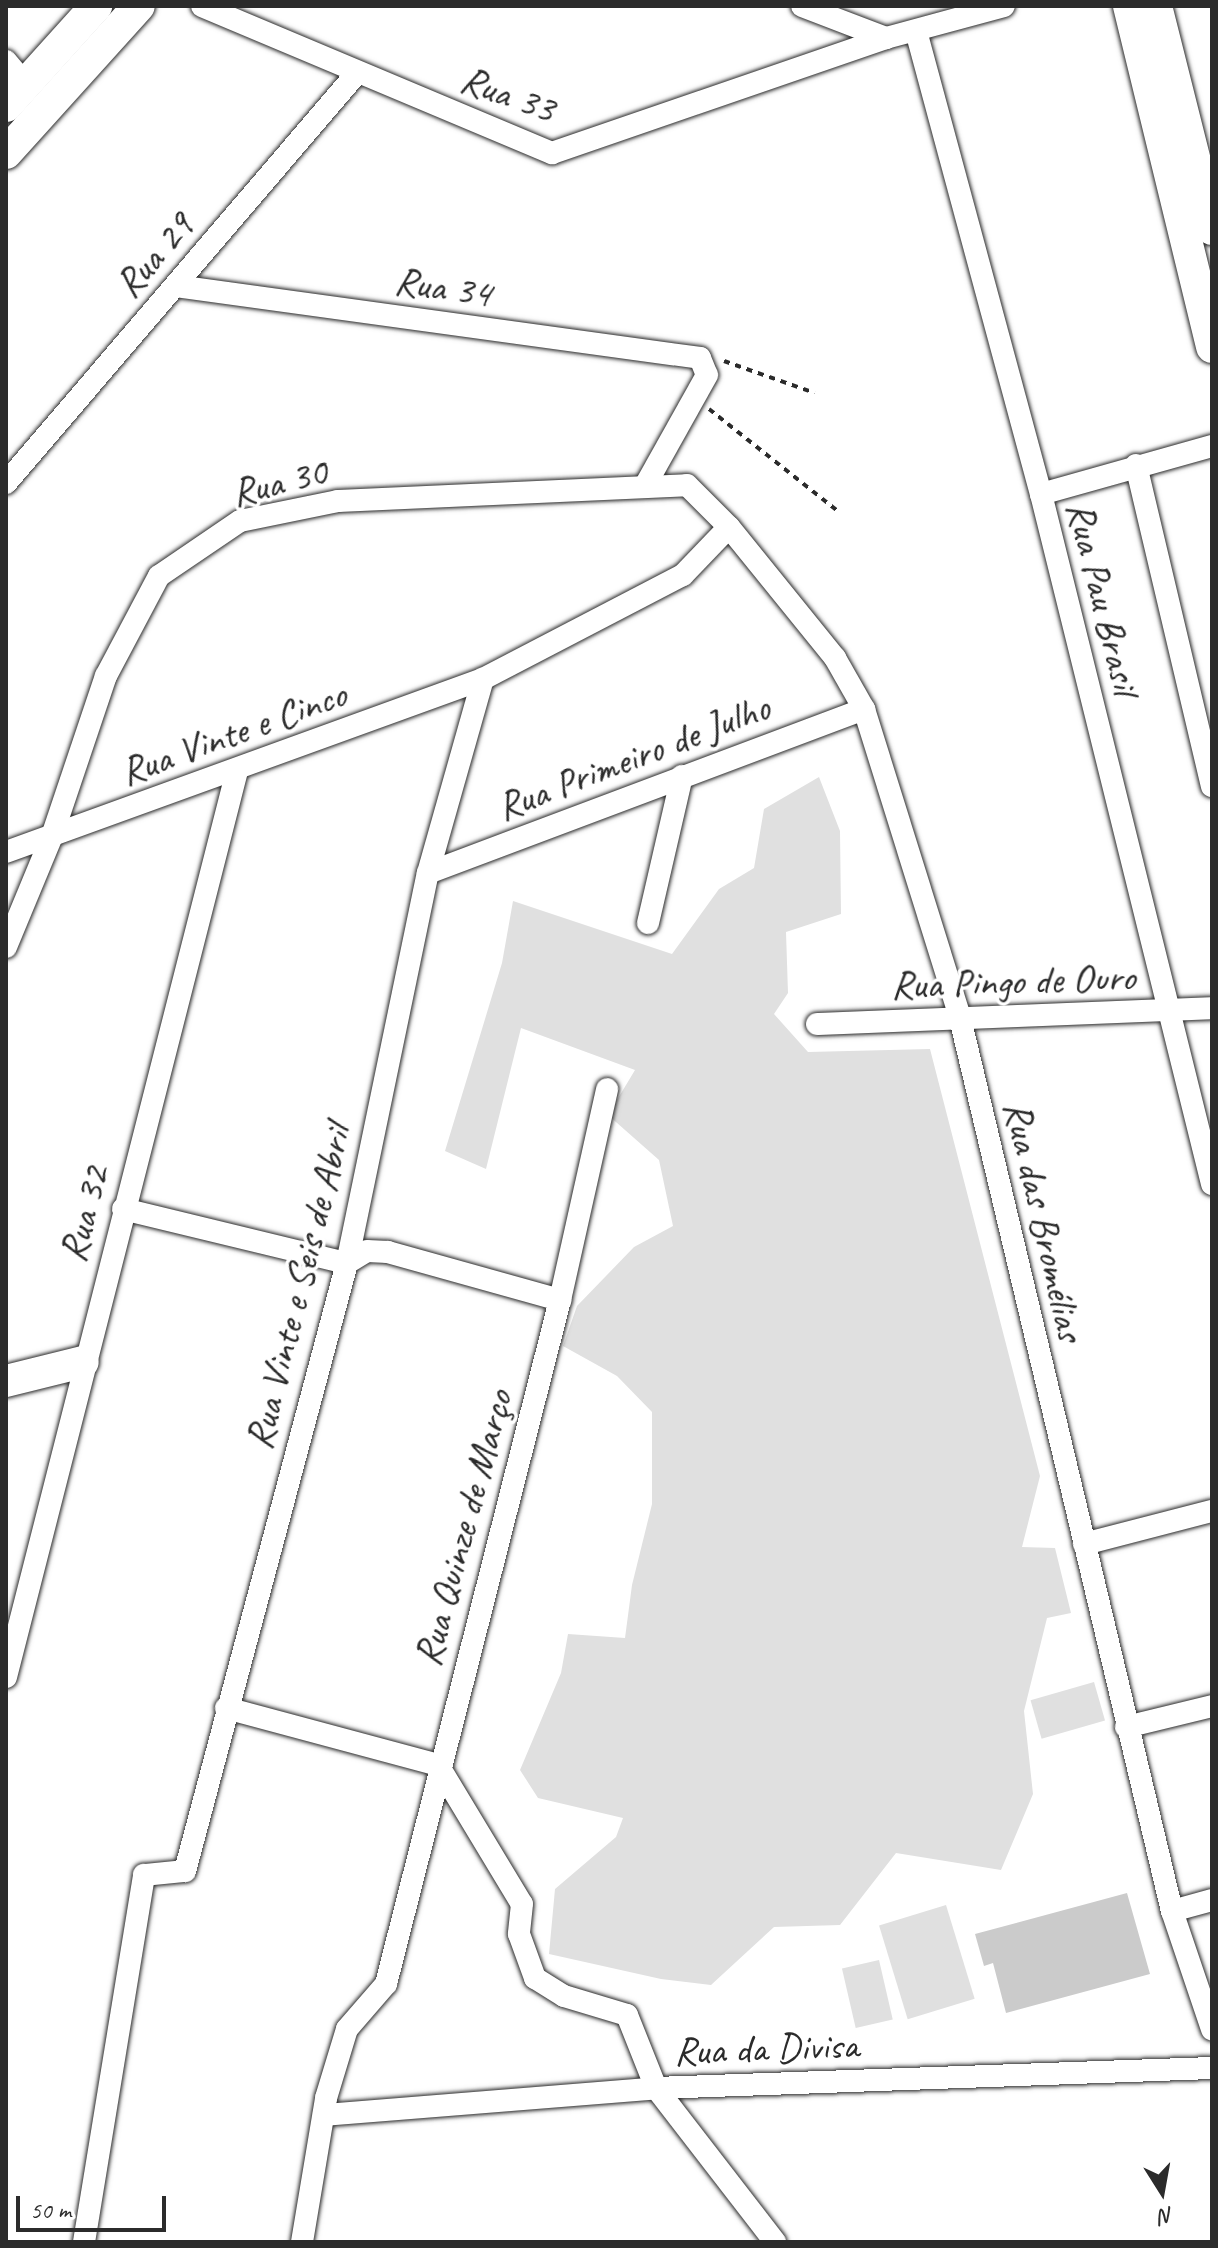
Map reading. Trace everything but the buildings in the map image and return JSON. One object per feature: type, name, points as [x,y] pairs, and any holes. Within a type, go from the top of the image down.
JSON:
[{"type":"street","points":[[13,84],[96,6]]},
{"type":"street","points":[[6,153],[139,6]]},
{"type":"street","name":"Rua 33","points":[[202,6],[356,74],[552,153],[886,38],[1004,6]]},
{"type":"street","points":[[802,6],[886,38]]},
{"type":"street","points":[[1129,6],[1212,347]]},
{"type":"street","points":[[1156,6],[1212,229]]},
{"type":"street","name":"Rua Pau Brasil","points":[[916,31],[1041,494],[1212,1184]]},
{"type":"street","name":"Rua 29","points":[[6,483],[356,74]]},
{"type":"street","name":"Rua 34","points":[[176,286],[703,361]]},
{"type":"street","points":[[645,486],[707,375],[703,361]]},
{"type":"street","points":[[1041,494],[1212,446]]},
{"type":"street","points":[[1136,465],[1212,786]]},
{"type":"street","name":"Rua 30","points":[[6,947],[52,836],[106,676],[159,576],[240,521],[338,501],[687,485]]},
{"type":"street","name":"Rua das Bromélias","points":[[687,485],[729,527],[835,658],[864,709],[960,1018],[1126,1727],[1172,1911],[1212,2029]]},
{"type":"street","name":"Rua Vinte e Cinco","points":[[6,852],[237,771],[483,679],[683,575],[729,527]]},
{"type":"street","name":"Rua Vinte e Seis de Abril","points":[[84,2242],[144,1875],[185,1871],[347,1263],[428,873],[483,679]]},
{"type":"street","name":"Rua Primeiro de Julho","points":[[428,873],[864,709]]},
{"type":"street","name":"Rua 32","points":[[6,1677],[83,1362],[237,771]]},
{"type":"street","points":[[648,923],[682,776]]},
{"type":"street","name":"Rua Pingo de Ouro","points":[[817,1024],[1212,1008]]},
{"type":"street","name":"Rua Quinze de Março","points":[[324,2115],[347,2029],[386,1984],[438,1765],[560,1300],[607,1089]]},
{"type":"street","points":[[123,1209],[347,1263],[367,1251],[388,1252],[560,1300]]},
{"type":"street","points":[[6,1381],[83,1362]]},
{"type":"street","points":[[1084,1544],[1212,1511]]},
{"type":"street","points":[[1126,1727],[1212,1706]]},
{"type":"street","points":[[226,1708],[438,1765],[522,1904],[519,1934],[535,1978],[564,1996],[627,2015],[656,2088],[775,2242]]},
{"type":"street","points":[[1172,1911],[1212,1900]]},
{"type":"street","name":"Rua da Divisa","points":[[324,2115],[656,2088],[1212,2068]]},
{"type":"street","points":[[302,2242],[324,2115]]},
{"type":"path","points":[[703,361],[728,360],[815,393]]},
{"type":"path","points":[[694,398],[840,513]]},
{"type":"shaded area","points":[[819,777],[840,831],[841,914],[786,932],[788,993],[774,1014],[808,1052],[930,1049],[1040,1476],[1022,1547],[1055,1548],[1071,1613],[1047,1618],[1024,1711],[1033,1794],[1001,1870],[896,1853],[840,1925],[774,1927],[711,1985],[661,1979],[549,1954],[555,1889],[616,1837],[623,1818],[538,1798],[520,1770],[561,1673],[568,1634],[625,1638],[632,1585],[652,1504],[652,1412],[617,1376],[563,1346],[577,1306],[634,1247],[673,1226],[659,1160],[608,1115],[635,1070],[521,1028],[486,1169],[445,1151],[502,963],[513,901],[672,954],[719,889],[754,868],[764,809]]},
{"type":"shaded area","points":[[1094,1682],[1105,1720],[1042,1739],[1031,1700]]},
{"type":"shaded area","points":[[946,1905],[975,1999],[908,2019],[879,1925]]},
{"type":"shaded area","points":[[879,1960],[893,2019],[856,2028],[842,1969]]}]
